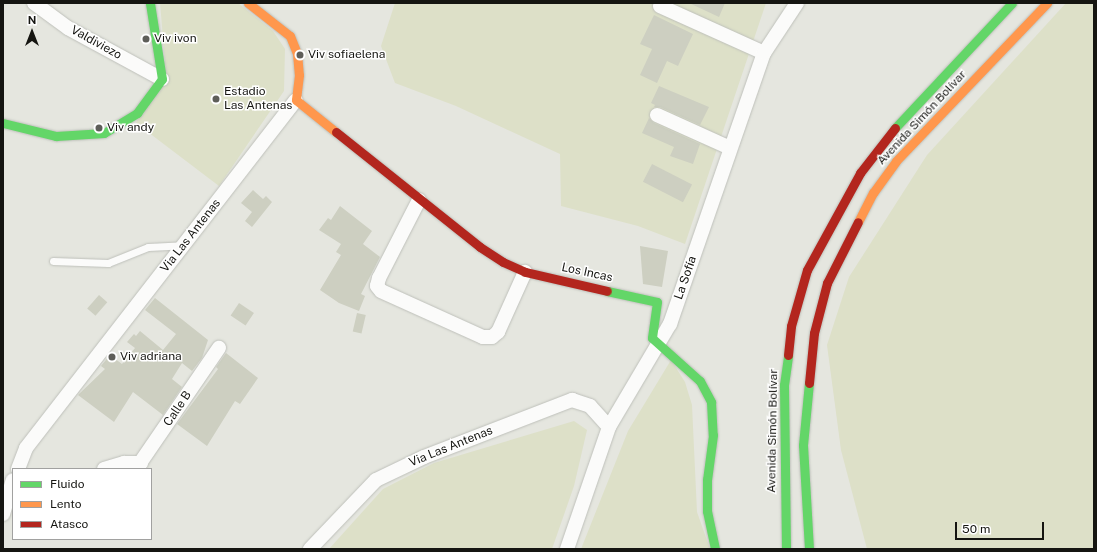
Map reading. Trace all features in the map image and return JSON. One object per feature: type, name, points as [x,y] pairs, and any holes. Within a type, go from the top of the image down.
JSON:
[{"type":"main road","points":[[3,123],[56,136],[104,133],[137,113],[162,79],[150,3]]},
{"type":"main road","points":[[248,3],[290,36],[297,53],[299,75],[296,100]]},
{"type":"main road","name":"Avenida Simón Bolívar","points":[[786,549],[784,385],[791,326],[807,270],[860,173],[891,133],[1012,3]]},
{"type":"main road","name":"Avenida Simón Bolívar","points":[[809,549],[803,445],[814,333],[827,283],[873,193],[896,160],[1047,3]]},
{"type":"main road","name":"Los Incas","points":[[296,100],[419,200],[480,247],[503,262],[525,272],[651,299],[657,302],[658,309],[652,338],[700,381],[711,402],[714,435],[707,480],[707,511],[715,549]]},
{"type":"street","name":"Valdiviezo","points":[[34,3],[68,28],[162,79]]},
{"type":"street","name":"La Sofía","points":[[567,549],[609,426],[660,345],[670,324],[764,53],[797,3]]},
{"type":"street","points":[[660,6],[764,53]]},
{"type":"street","name":"Via Las Antenas","points":[[18,468],[26,448],[296,100]]},
{"type":"street","points":[[657,115],[730,148]]},
{"type":"street","points":[[419,200],[378,278],[377,286],[381,292],[483,337],[492,337],[498,332],[525,272]]},
{"type":"street","name":"Calle B","points":[[138,466],[219,348]]},
{"type":"street","name":"Via Las Antenas","points":[[310,549],[376,480],[424,457],[572,400],[590,406],[609,426]]},
{"type":"street","points":[[107,468],[124,463],[138,466]]},
{"type":"street","points":[[3,514],[12,487]]},
{"type":"lane","points":[[53,261],[108,263],[148,248],[183,245]]},
{"type":"green space","name":"Estadio Las Antenas","points":[[160,3],[238,3],[273,31],[285,49],[284,91],[219,186],[136,123],[165,61]]},
{"type":"green space","points":[[395,3],[766,3],[685,244],[638,226],[561,206],[560,154],[456,106],[395,83],[381,46]]},
{"type":"green space","points":[[1066,3],[1094,3],[1094,549],[867,549],[841,450],[827,345],[849,277],[927,155]]},
{"type":"green space","points":[[671,360],[685,382],[692,405],[697,512],[710,549],[581,549],[628,431]]},
{"type":"green space","points":[[574,421],[587,430],[574,486],[552,549],[329,549],[383,489],[434,463]]},
{"type":"building","points":[[689,3],[725,3],[719,17]]},
{"type":"building","points":[[654,15],[693,34],[678,66],[667,61],[657,83],[640,75],[652,49],[640,44]]},
{"type":"building","points":[[659,86],[709,107],[700,125],[660,107],[654,107],[655,105],[651,103]]},
{"type":"building","points":[[649,118],[654,123],[700,144],[693,164],[670,156],[674,147],[642,133]]},
{"type":"building","points":[[652,164],[692,184],[683,202],[643,182]]},
{"type":"building","points":[[253,190],[263,199],[266,196],[272,202],[252,227],[245,221],[252,212],[241,203]]},
{"type":"building","points":[[340,206],[372,231],[363,244],[380,257],[361,294],[365,296],[359,311],[339,303],[320,290],[341,255],[336,252],[341,244],[319,230],[328,218],[331,220]]},
{"type":"building","points":[[640,246],[668,251],[662,287],[643,284]]},
{"type":"building","points":[[99,295],[107,302],[95,316],[87,309]]},
{"type":"building","points":[[155,298],[208,340],[202,358],[192,371],[182,363],[172,379],[182,387],[163,415],[133,392],[114,422],[78,395],[105,369],[101,366],[110,355],[122,364],[135,348],[127,342],[134,334],[136,336],[140,331],[163,350],[176,334],[145,310]]},
{"type":"building","points":[[239,303],[254,313],[246,326],[231,315]]},
{"type":"building","points":[[357,313],[366,315],[361,334],[353,332]]},
{"type":"building","points":[[226,353],[258,378],[240,404],[235,401],[207,446],[177,424],[218,369],[216,367]]},
{"type":"traffic: fast","points":[[3,123],[56,136],[104,133],[137,113],[162,79],[150,3]]},
{"type":"traffic: fast","points":[[895,128],[1012,3]]},
{"type":"traffic: fast","points":[[607,291],[657,302],[652,338],[700,381],[711,402],[713,435],[707,480],[707,511],[715,549]]},
{"type":"traffic: fast","points":[[786,549],[784,385],[788,355]]},
{"type":"traffic: fast","points":[[809,383],[803,445],[809,549]]},
{"type":"traffic: slow","points":[[248,3],[290,36],[297,53],[299,75],[296,100],[336,132]]},
{"type":"traffic: slow","points":[[858,222],[873,193],[896,161],[1047,3]]},
{"type":"traffic: jam","points":[[788,355],[791,326],[807,270],[860,173],[895,128]]},
{"type":"traffic: jam","points":[[336,132],[480,247],[503,262],[525,272],[607,291]]},
{"type":"traffic: jam","points":[[809,383],[814,333],[827,283],[858,222]]},
{"type":"place","name":"Viv ivon","points":[[146,39]]},
{"type":"place","name":"Viv sofiaelena","points":[[300,55]]},
{"type":"place","name":"Estadio Las Antenas","points":[[216,99]]},
{"type":"place","name":"Viv andy","points":[[99,128]]},
{"type":"place","name":"Viv adriana","points":[[112,357]]}]
